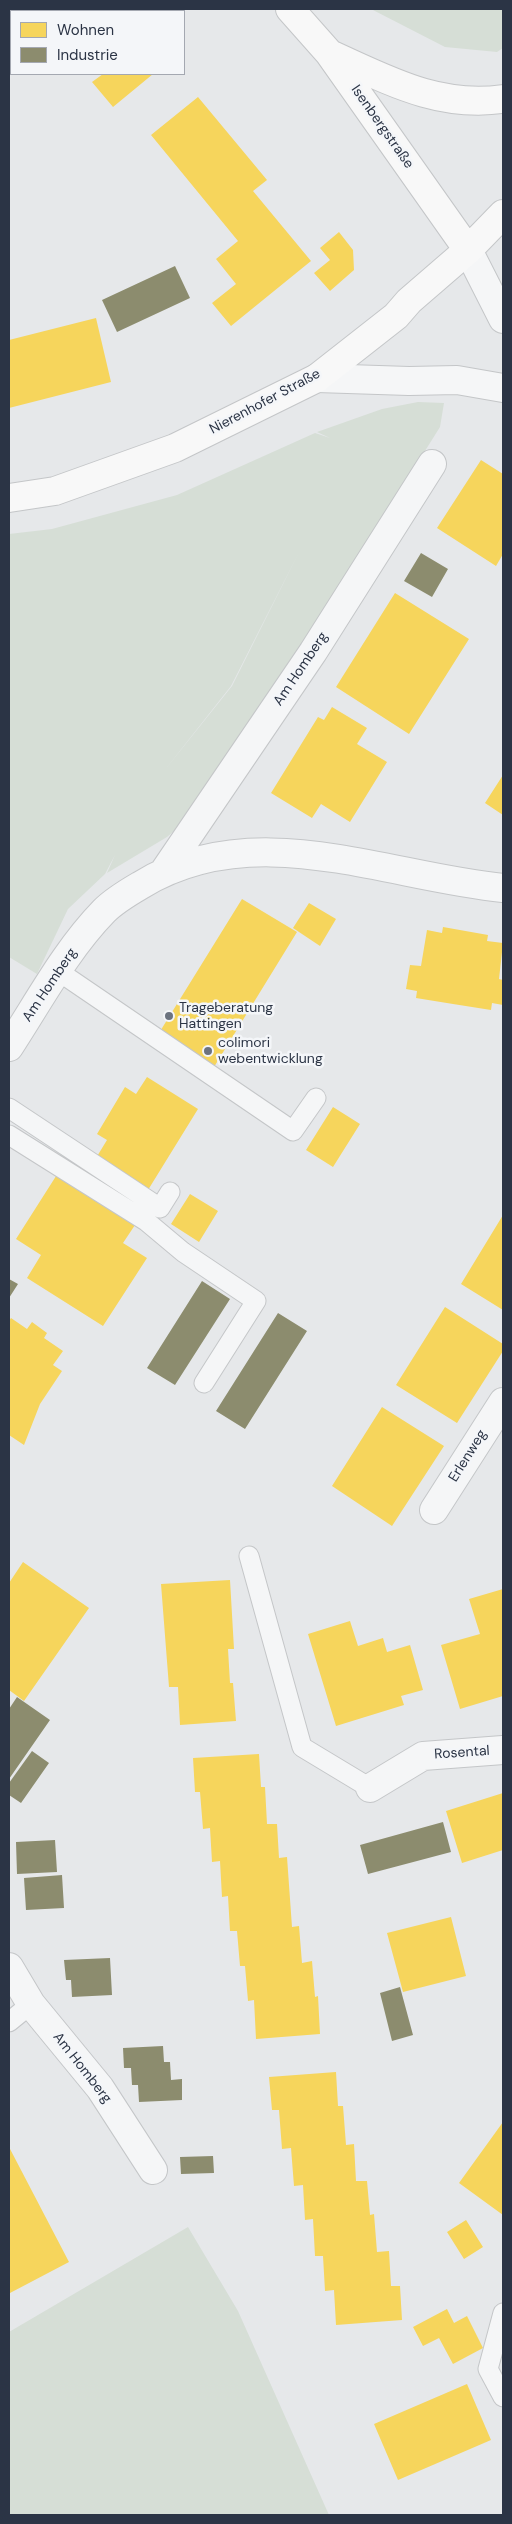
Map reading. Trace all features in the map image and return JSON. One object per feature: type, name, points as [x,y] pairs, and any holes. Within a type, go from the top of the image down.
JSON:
[{"type":"main road","name":"Isenbergstraße","points":[[290,9],[329,53],[468,250]]},
{"type":"main road","points":[[329,53],[423,94],[476,102],[503,99]]},
{"type":"main road","name":"Nierenhofer Straße","points":[[9,498],[55,491],[175,448],[317,378],[396,316],[409,301],[468,250],[503,214]]},
{"type":"street","points":[[468,250],[503,319]]},
{"type":"street","points":[[317,378],[409,381],[457,380],[503,388]]},
{"type":"street","name":"Am Homberg","points":[[165,870],[313,652],[432,464]]},
{"type":"street","name":"Am Homberg","points":[[9,1047],[58,971],[90,926],[106,909],[165,870],[195,860],[244,853],[288,853],[340,858],[471,885],[503,888]]},
{"type":"street","name":"Erlenweg","points":[[434,1510],[503,1402]]},
{"type":"street","name":"Rosental","points":[[370,1788],[422,1756],[503,1750]]},
{"type":"street","name":"Am Homberg","points":[[9,1967],[31,2004],[100,2088],[153,2170]]},
{"type":"lane","points":[[58,971],[293,1131],[316,1098]]},
{"type":"lane","points":[[9,1108],[160,1208],[170,1192]]},
{"type":"lane","points":[[9,1135],[146,1221],[183,1252],[256,1301],[204,1383]]},
{"type":"lane","points":[[248,1556],[302,1747],[370,1788]]},
{"type":"lane","points":[[9,2022],[31,2004]]},
{"type":"lane","points":[[503,2313],[488,2369],[503,2397]]},
{"type":"shaded area","points":[[371,9],[503,9],[503,48],[497,52],[445,47]]},
{"type":"shaded area","points":[[418,402],[444,403],[440,427],[201,808],[167,837],[107,873],[115,855],[105,874],[68,909],[37,974],[9,957],[9,534],[52,529],[177,495],[315,433],[330,438],[317,432],[382,409]],"holes":[[[298,554],[232,686],[164,771],[231,686]]]},
{"type":"shaded area","points":[[188,2227],[238,2311],[329,2515],[9,2515],[9,2332]]},
{"type":"building: Wohnen","points":[[48,9],[94,9],[92,10]]},
{"type":"building: Wohnen","points":[[102,75],[152,75],[113,107],[92,82]]},
{"type":"building: Wohnen","points":[[198,97],[267,180],[253,191],[311,261],[231,326],[212,303],[236,284],[216,259],[238,241],[151,135]]},
{"type":"building: Wohnen","points":[[339,232],[353,250],[354,270],[330,291],[314,273],[330,260],[320,248]]},
{"type":"building: Wohnen","points":[[96,318],[111,382],[9,408],[9,340]]},
{"type":"building: Wohnen","points":[[481,460],[503,474],[503,554],[496,566],[437,528]]},
{"type":"building: Wohnen","points":[[395,593],[469,639],[409,734],[336,687]]},
{"type":"building: Wohnen","points":[[332,707],[367,728],[357,744],[387,762],[350,822],[321,804],[312,818],[271,793],[318,717],[324,720]]},
{"type":"building: Wohnen","points":[[503,775],[503,815],[485,803]]},
{"type":"building: Wohnen","points":[[242,899],[297,932],[214,1067],[159,1033]]},
{"type":"building: Wohnen","points":[[309,903],[336,919],[320,946],[293,928]]},
{"type":"building: Wohnen","points":[[443,927],[488,935],[487,941],[503,943],[499,979],[503,980],[503,1005],[492,1003],[491,1010],[416,998],[417,991],[406,989],[410,965],[421,966],[427,930],[442,933]]},
{"type":"building: Wohnen","points":[[147,1077],[198,1109],[148,1190],[96,1158],[107,1140],[97,1134],[125,1087],[136,1094]]},
{"type":"building: Wohnen","points":[[333,1107],[360,1124],[333,1167],[306,1150]]},
{"type":"building: Wohnen","points":[[58,1173],[137,1222],[123,1243],[147,1258],[103,1326],[27,1278],[41,1255],[16,1239]]},
{"type":"building: Wohnen","points":[[190,1194],[218,1211],[199,1242],[171,1224]]},
{"type":"building: Wohnen","points":[[503,1215],[503,1310],[461,1284]]},
{"type":"building: Wohnen","points":[[445,1307],[503,1344],[503,1351],[457,1423],[396,1385]]},
{"type":"building: Wohnen","points":[[11,1318],[27,1329],[32,1322],[47,1333],[44,1338],[63,1351],[53,1365],[62,1371],[40,1404],[24,1445],[9,1435],[9,1321]]},
{"type":"building: Wohnen","points":[[382,1407],[444,1446],[392,1526],[332,1486]]},
{"type":"building: Wohnen","points":[[23,1562],[89,1608],[24,1701],[9,1690],[9,1583]]},
{"type":"building: Wohnen","points":[[230,1580],[234,1649],[228,1649],[230,1683],[233,1683],[236,1721],[180,1725],[178,1687],[169,1687],[161,1584]]},
{"type":"building: Wohnen","points":[[503,1589],[503,1696],[460,1709],[441,1645],[480,1634],[469,1599]]},
{"type":"building: Wohnen","points":[[350,1621],[358,1646],[383,1638],[387,1652],[410,1645],[423,1690],[401,1696],[404,1705],[336,1726],[308,1634]]},
{"type":"building: Wohnen","points":[[259,1754],[261,1787],[265,1787],[267,1824],[277,1824],[279,1858],[287,1857],[292,1927],[299,1926],[302,1963],[312,1961],[315,1997],[318,1996],[320,2034],[256,2039],[254,2000],[248,2001],[245,1966],[240,1966],[237,1931],[230,1931],[228,1896],[222,1897],[220,1861],[212,1862],[210,1828],[203,1829],[200,1792],[195,1792],[193,1758]]},
{"type":"building: Wohnen","points":[[503,1793],[503,1850],[462,1863],[446,1811]]},
{"type":"building: Wohnen","points":[[451,1917],[466,1976],[403,1992],[387,1933]]},
{"type":"building: Wohnen","points":[[336,2072],[338,2106],[343,2106],[346,2145],[354,2144],[356,2181],[367,2181],[370,2215],[374,2214],[377,2252],[389,2251],[391,2286],[400,2286],[402,2320],[336,2325],[334,2290],[325,2291],[323,2256],[315,2256],[313,2219],[305,2220],[303,2185],[294,2186],[291,2148],[282,2149],[279,2110],[272,2110],[269,2077]]},
{"type":"building: Wohnen","points":[[503,2122],[503,2215],[459,2183]]},
{"type":"building: Wohnen","points":[[9,2147],[69,2262],[10,2293],[9,2292]]},
{"type":"building: Wohnen","points":[[466,2220],[483,2247],[464,2259],[447,2232]]},
{"type":"building: Wohnen","points":[[447,2309],[454,2323],[467,2316],[483,2348],[453,2364],[439,2338],[423,2346],[413,2327]]},
{"type":"building: Wohnen","points":[[467,2384],[491,2440],[398,2480],[374,2424]]},
{"type":"building: Industrie","points":[[175,266],[190,298],[117,332],[102,300]]},
{"type":"building: Industrie","points":[[421,553],[448,569],[432,597],[404,581]]},
{"type":"building: Industrie","points":[[9,1279],[18,1284],[9,1298]]},
{"type":"building: Industrie","points":[[202,1281],[230,1299],[175,1385],[147,1368]]},
{"type":"building: Industrie","points":[[278,1313],[307,1331],[245,1429],[216,1411]]},
{"type":"building: Industrie","points":[[17,1697],[50,1720],[9,1779],[9,1709]]},
{"type":"building: Industrie","points":[[32,1751],[49,1763],[21,1803],[9,1795],[9,1783]]},
{"type":"building: Industrie","points":[[443,1822],[451,1852],[368,1874],[360,1845]]},
{"type":"building: Industrie","points":[[55,1840],[57,1872],[17,1874],[16,1842]]},
{"type":"building: Industrie","points":[[62,1875],[64,1908],[26,1910],[24,1878]]},
{"type":"building: Industrie","points":[[110,1958],[112,1995],[72,1997],[71,1980],[66,1980],[64,1960]]},
{"type":"building: Industrie","points":[[400,1987],[413,2035],[392,2041],[380,1993]]},
{"type":"building: Industrie","points":[[163,2046],[164,2062],[170,2062],[171,2080],[182,2079],[182,2100],[139,2102],[138,2085],[132,2085],[131,2068],[124,2068],[123,2048]]},
{"type":"building: Industrie","points":[[213,2156],[214,2173],[181,2174],[180,2157]]},
{"type":"place","name":"Trageberatung Hattingen","points":[[169,1016]]},
{"type":"place","name":"colimori webentwicklung","points":[[208,1051]]}]
